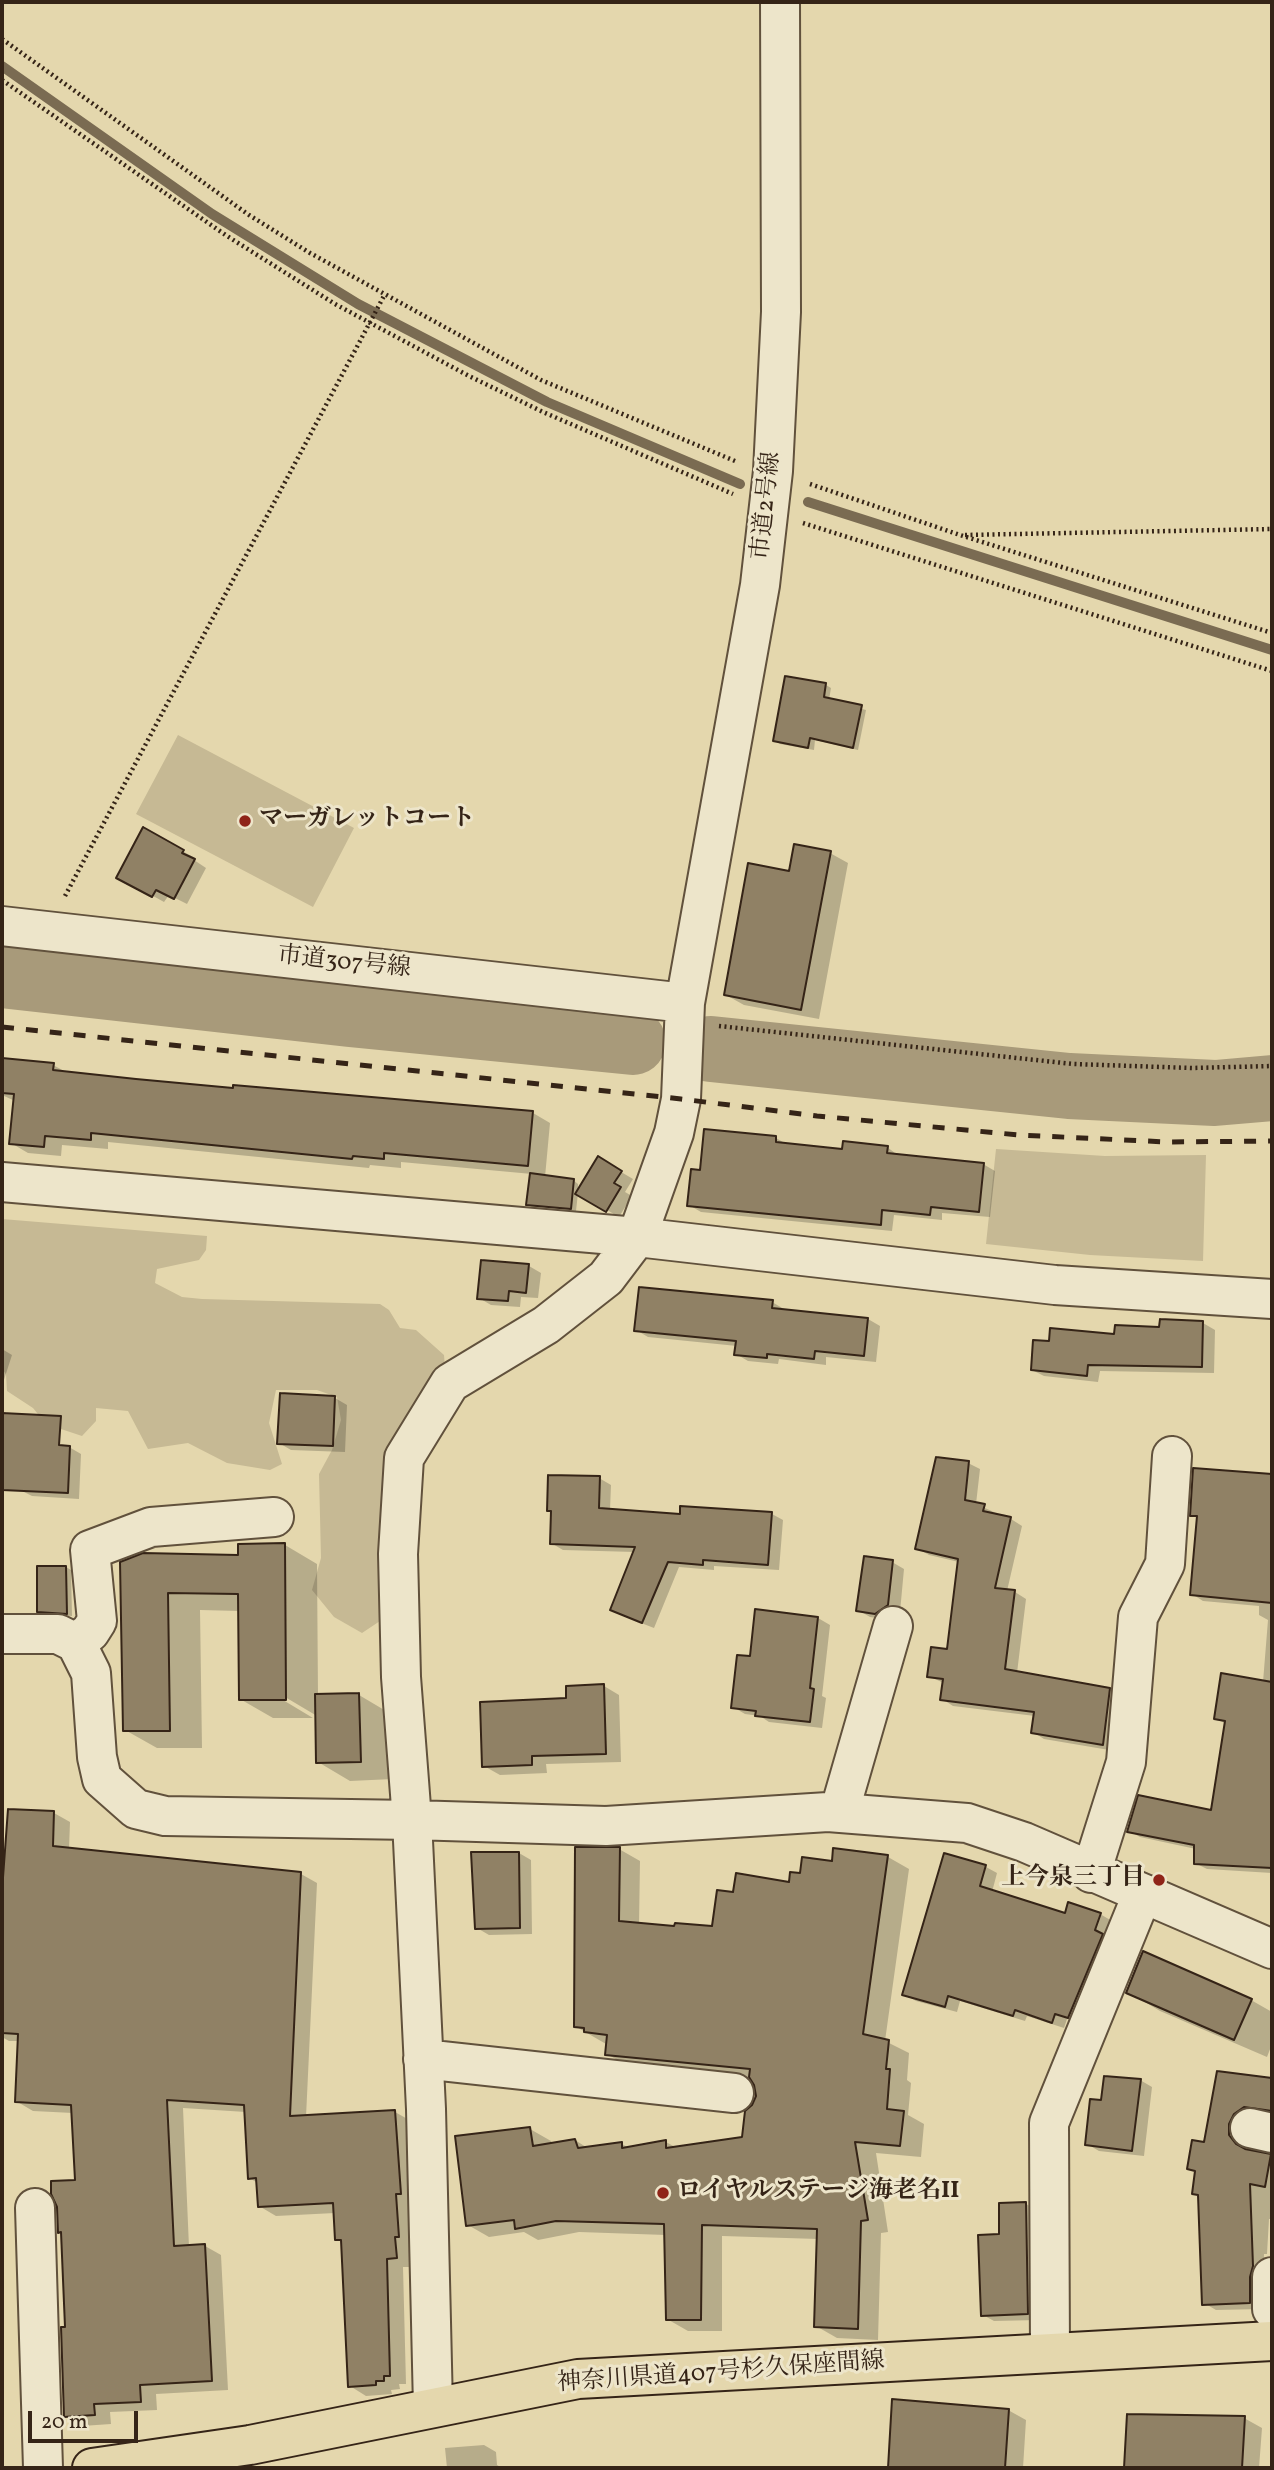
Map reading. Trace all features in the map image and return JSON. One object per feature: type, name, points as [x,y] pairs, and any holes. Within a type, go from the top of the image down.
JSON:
[{"type":"main road","name":"神奈川県道407号杉久保座間線","points":[[92,2468],[251,2456],[433,2407],[578,2379],[1272,2341]]},
{"type":"street","name":"市道2号線","points":[[433,2407],[423,2059],[412,1820],[401,1677],[398,1568],[404,1458],[450,1382],[556,1317],[606,1278],[637,1237],[674,1133],[680,1107],[685,1013],[758,599],[773,471],[782,312],[780,2]]},
{"type":"street","name":"市道307号線","points":[[2,926],[685,1013]]},
{"type":"street","points":[[2,1182],[637,1237],[1055,1285],[1272,1298]]},
{"type":"street","points":[[1091,1873],[1126,1762],[1138,1617],[1165,1564],[1172,1456]]},
{"type":"street","points":[[76,1643],[90,1632],[97,1621],[90,1550],[151,1527],[274,1517]]},
{"type":"street","points":[[839,1813],[893,1626]]},
{"type":"street","points":[[2,1633],[58,1634],[76,1643],[91,1673],[97,1757],[102,1779],[136,1809],[165,1816],[606,1826],[828,1812],[967,1823],[1024,1842],[1272,1949]]},
{"type":"street","points":[[1050,2353],[1049,2123],[1142,1895]]},
{"type":"street","points":[[423,2059],[734,2094]]},
{"type":"street","points":[[35,2208],[43,2468]]},
{"type":"street","points":[[1272,2277],[1272,2309]]},
{"type":"path","points":[[2,39],[248,215],[310,253],[541,380],[738,463],[773,471],[960,535],[1272,633]]},
{"type":"path","points":[[2,80],[227,236],[370,320],[542,411],[734,494]]},
{"type":"path","points":[[47,931],[385,294]]},
{"type":"path","points":[[769,512],[1272,671]]},
{"type":"path","points":[[960,535],[1272,529]]},
{"type":"path","points":[[685,1013],[1073,1064],[1192,1068],[1272,1066]]},
{"type":"shaded area","name":"マーガレットコート","points":[[178,735],[354,828],[313,907],[136,814]]},
{"type":"shaded area","points":[[996,1149],[1105,1156],[1206,1155],[1203,1261],[1090,1255],[986,1244]]},
{"type":"shaded area","points":[[2,1219],[207,1236],[206,1250],[199,1260],[157,1269],[155,1283],[182,1297],[202,1299],[380,1304],[389,1310],[400,1328],[416,1330],[444,1355],[445,1368],[432,1389],[395,1433],[382,1480],[386,1527],[385,1576],[380,1621],[362,1633],[334,1617],[312,1590],[321,1558],[319,1474],[332,1450],[341,1420],[337,1397],[317,1390],[276,1390],[269,1423],[282,1464],[270,1470],[227,1463],[188,1443],[148,1449],[128,1411],[96,1408],[96,1421],[82,1436],[46,1424],[33,1408],[7,1391],[6,1374],[2,1369]]},
{"type":"building","points":[[785,676],[826,683],[824,697],[862,705],[853,748],[810,738],[808,748],[773,741]]},
{"type":"building","points":[[143,827],[195,859],[174,899],[156,890],[152,897],[116,878]]},
{"type":"building","points":[[794,844],[831,851],[801,1010],[724,995],[748,863],[789,871]]},
{"type":"building","points":[[2,1058],[54,1063],[53,1070],[136,1079],[533,1111],[528,1166],[384,1153],[384,1159],[353,1156],[352,1159],[91,1133],[91,1140],[45,1136],[44,1147],[9,1144],[14,1094],[2,1093]]},
{"type":"building","points":[[704,1129],[776,1136],[776,1142],[842,1149],[843,1141],[888,1146],[887,1153],[984,1163],[979,1212],[931,1207],[930,1215],[882,1210],[881,1225],[687,1206],[691,1169],[700,1170]]},
{"type":"building","points":[[598,1156],[622,1171],[614,1183],[621,1187],[606,1212],[575,1194]]},
{"type":"building","points":[[530,1173],[574,1179],[571,1209],[526,1205]]},
{"type":"building","points":[[481,1260],[529,1264],[526,1293],[509,1291],[508,1301],[477,1299]]},
{"type":"building","points":[[639,1287],[773,1300],[772,1308],[868,1318],[864,1356],[815,1351],[814,1359],[767,1354],[767,1358],[734,1355],[736,1341],[634,1331]]},
{"type":"building","points":[[1160,1319],[1203,1321],[1202,1367],[1088,1365],[1087,1376],[1031,1370],[1033,1340],[1049,1341],[1050,1328],[1114,1334],[1115,1325],[1159,1327]]},
{"type":"building","points":[[280,1393],[335,1396],[333,1446],[277,1444]]},
{"type":"building","points":[[2,1413],[61,1416],[59,1445],[70,1446],[68,1493],[2,1490]]},
{"type":"building","points":[[936,1457],[969,1461],[965,1500],[985,1504],[983,1511],[1011,1517],[995,1588],[1015,1590],[1005,1669],[1110,1688],[1103,1745],[1031,1733],[1034,1712],[940,1700],[943,1679],[927,1677],[931,1647],[947,1649],[958,1559],[915,1549]]},
{"type":"building","points":[[1193,1468],[1272,1474],[1272,1603],[1190,1595],[1197,1516],[1190,1516]]},
{"type":"building","points":[[548,1475],[600,1476],[599,1508],[680,1514],[680,1506],[772,1512],[768,1565],[703,1560],[703,1565],[668,1562],[642,1623],[610,1610],[635,1547],[550,1544]]},
{"type":"building","points":[[285,1543],[286,1700],[239,1700],[238,1594],[168,1593],[170,1731],[123,1731],[120,1562],[143,1553],[238,1555],[238,1544]]},
{"type":"building","points":[[864,1556],[893,1560],[888,1605],[875,1614],[856,1611]]},
{"type":"building","points":[[37,1566],[66,1566],[67,1614],[37,1612]]},
{"type":"building","points":[[755,1609],[818,1617],[810,1688],[814,1689],[810,1722],[755,1716],[756,1711],[731,1708],[737,1655],[750,1656]]},
{"type":"building","points":[[1221,1673],[1272,1682],[1272,1868],[1194,1864],[1194,1845],[1127,1832],[1138,1795],[1211,1810],[1225,1721],[1214,1719]]},
{"type":"building","points":[[604,1684],[606,1754],[532,1756],[532,1765],[482,1767],[480,1702],[566,1698],[566,1686]]},
{"type":"building","points":[[359,1693],[361,1762],[316,1763],[315,1694]]},
{"type":"building","points":[[8,1809],[54,1811],[53,1846],[301,1872],[290,2116],[395,2110],[401,2194],[396,2194],[399,2237],[395,2237],[397,2258],[387,2259],[390,2376],[384,2376],[384,2381],[376,2381],[376,2385],[348,2387],[341,2240],[335,2240],[333,2203],[258,2207],[256,2178],[248,2179],[244,2105],[167,2100],[174,2246],[205,2244],[212,2381],[140,2385],[141,2402],[94,2404],[95,2415],[64,2417],[61,2327],[65,2327],[61,2232],[58,2233],[57,2207],[51,2194],[51,2181],[75,2180],[71,2105],[15,2102],[18,2034],[2,2033],[2,1891]]},
{"type":"building","points":[[575,1847],[620,1847],[619,1921],[674,1926],[675,1923],[712,1926],[717,1890],[733,1892],[736,1873],[789,1882],[790,1872],[800,1873],[802,1857],[832,1861],[833,1848],[888,1855],[863,2034],[889,2040],[886,2069],[890,2069],[887,2109],[904,2111],[900,2146],[855,2142],[868,2220],[861,2221],[858,2329],[814,2327],[817,2229],[702,2225],[701,2320],[666,2320],[664,2224],[556,2221],[515,2229],[514,2220],[466,2226],[455,2136],[530,2127],[533,2146],[575,2139],[578,2148],[622,2142],[622,2148],[666,2140],[666,2148],[742,2137],[745,2111],[756,2096],[749,2077],[750,2069],[605,2055],[607,2035],[584,2032],[584,2028],[574,2027]]},
{"type":"building","points":[[471,1852],[519,1852],[520,1928],[475,1929]]},
{"type":"building","points":[[944,1853],[986,1865],[980,1886],[1065,1913],[1068,1902],[1101,1913],[1095,1930],[1103,1934],[1068,2018],[1055,2014],[1052,2023],[1015,2010],[1013,2016],[948,1996],[945,2007],[902,1995]]},
{"type":"building","points":[[1143,1951],[1252,1999],[1234,2040],[1126,1993]]},
{"type":"building","points":[[1217,2071],[1272,2078],[1272,2111],[1244,2107],[1234,2114],[1229,2124],[1229,2135],[1236,2144],[1245,2149],[1271,2154],[1265,2187],[1250,2184],[1253,2266],[1250,2277],[1250,2303],[1202,2305],[1198,2195],[1192,2194],[1195,2171],[1187,2169],[1192,2140],[1204,2142]]},
{"type":"building","points":[[1104,2076],[1141,2079],[1132,2151],[1085,2145],[1090,2099],[1101,2100]]},
{"type":"building","points":[[1026,2202],[1028,2314],[981,2316],[978,2235],[999,2234],[999,2203]]},
{"type":"building","points":[[892,2399],[1009,2409],[1005,2468],[888,2468]]},
{"type":"building","points":[[1127,2414],[1245,2416],[1242,2468],[1124,2468]]},
{"type":"waterway","points":[[2,66],[212,214],[358,304],[547,402],[740,484]]},
{"type":"waterway","points":[[808,502],[1272,650]]},
{"type":"waterway","points":[[2,975],[633,1042]]},
{"type":"waterway","points":[[711,1049],[1069,1086],[1215,1093],[1272,1088]]},
{"type":"railway","points":[[2,1027],[681,1099],[817,1116],[1019,1135],[1168,1142],[1272,1141]]},
{"type":"place","name":"マーガレットコート","points":[[245,821]]},
{"type":"place","name":"上今泉三丁目","points":[[1159,1880]]},
{"type":"place","name":"ロイヤルステージ海老名II","points":[[663,2193]]}]
